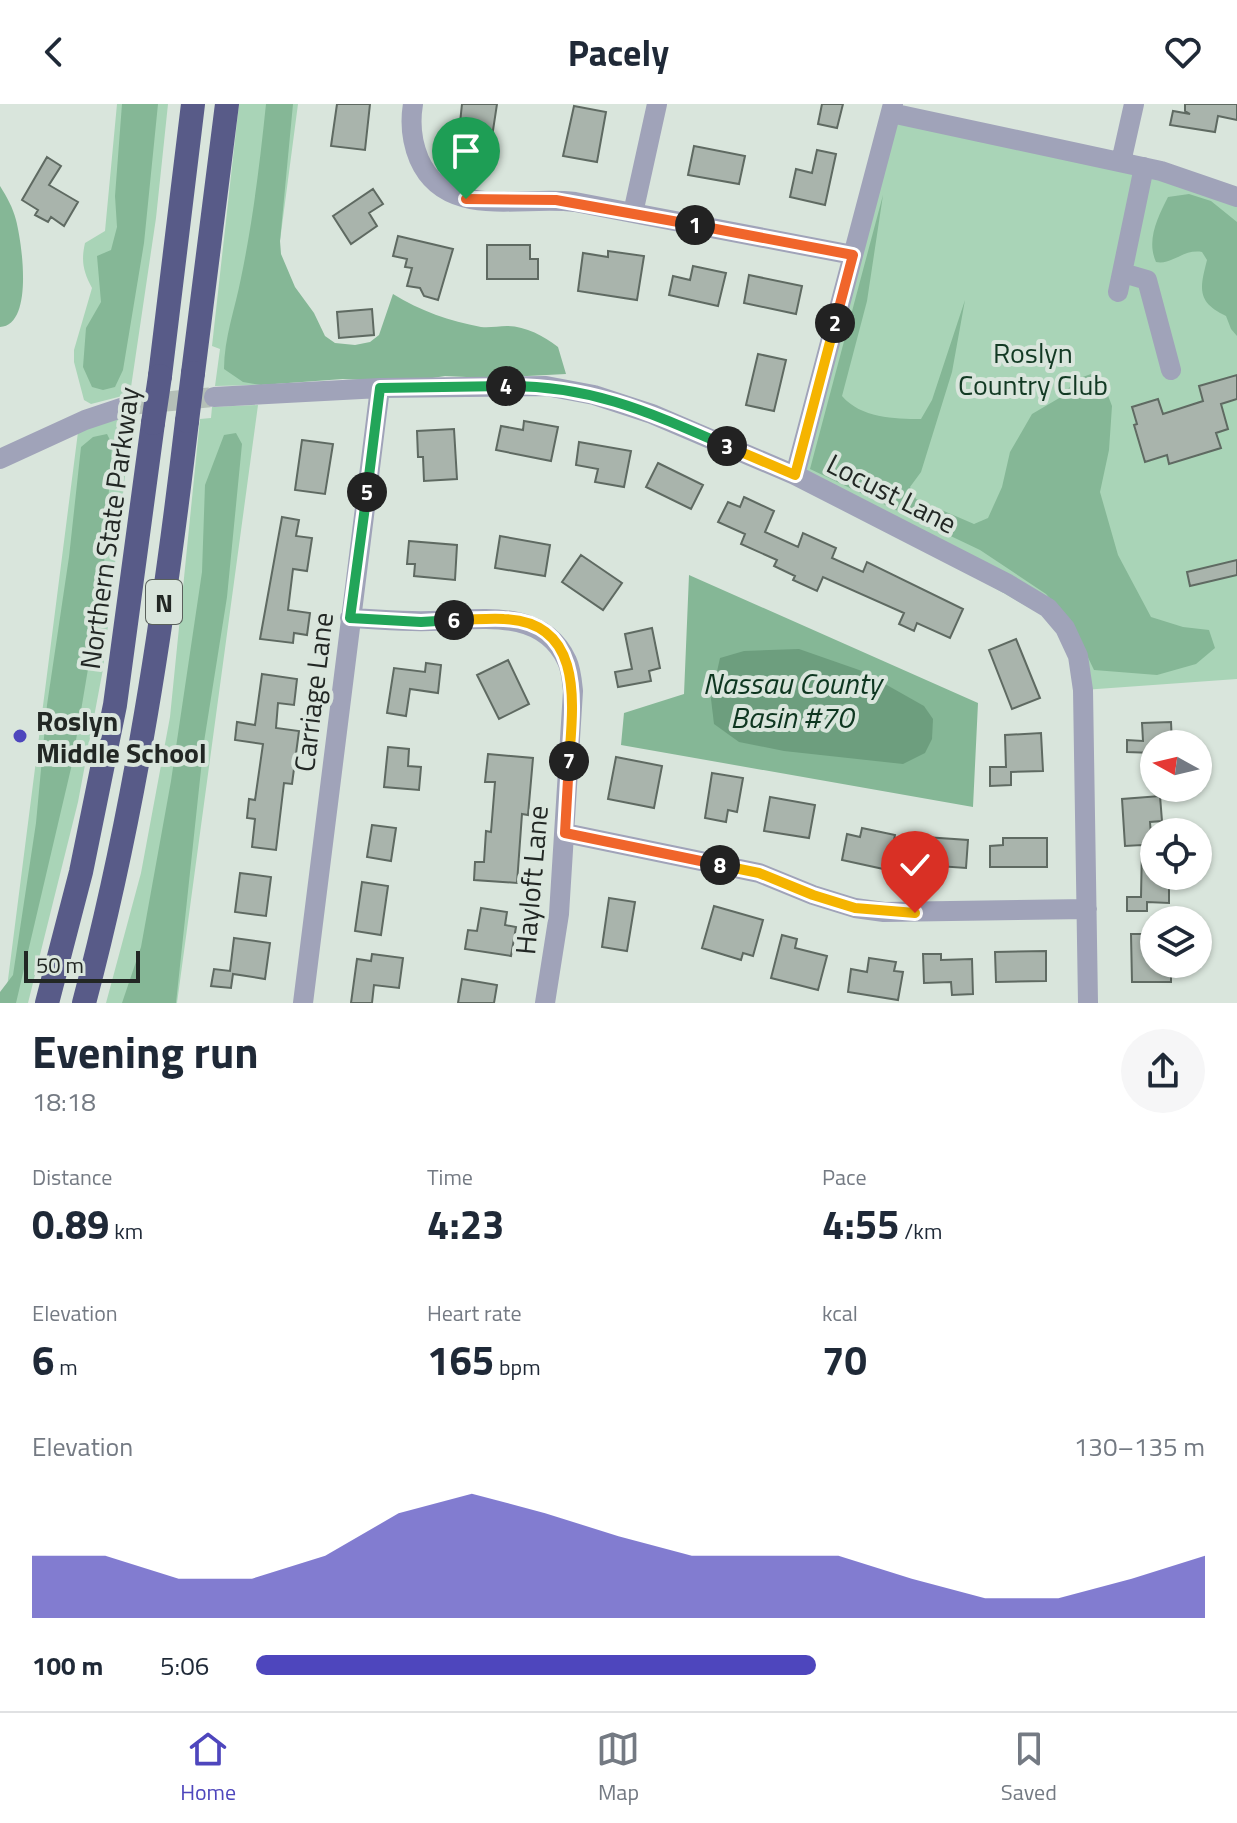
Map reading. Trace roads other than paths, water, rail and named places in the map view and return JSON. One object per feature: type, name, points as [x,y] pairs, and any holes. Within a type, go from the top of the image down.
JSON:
[{"type":"highway","name":"Northern State Parkway","points":[[47,1003],[84,858],[115,705],[193,104]]},
{"type":"highway","name":"N","points":[[84,1003],[111,899],[143,738],[172,549],[227,104]]},
{"type":"street","points":[[413,104],[415,148],[425,172],[448,192],[466,199],[556,200],[853,255]]},
{"type":"street","points":[[633,213],[657,104]]},
{"type":"street","points":[[1121,162],[1134,104]]},
{"type":"street","points":[[795,475],[892,108],[1144,167],[1237,197]]},
{"type":"street","points":[[1144,167],[1120,282],[1147,280],[1171,370]]},
{"type":"street","name":"Locust Lane","points":[[214,397],[380,388],[546,386],[594,395],[652,414],[795,475],[1008,584],[1048,608],[1065,628],[1078,656],[1083,690],[1088,1003]]},
{"type":"street","name":"Carriage Lane","points":[[303,1003],[380,388]]},
{"type":"street","points":[[0,459],[85,420],[130,405]]},
{"type":"street","name":"Hayloft Lane","points":[[350,618],[421,622],[507,619],[534,625],[553,639],[568,662],[573,691],[565,833],[559,914],[545,1003]]},
{"type":"street","points":[[565,833],[759,873],[813,895],[870,910],[915,913],[1087,909]]},
{"type":"water","name":"Nassau County Basin #70","points":[[799,649],[862,671],[924,706],[933,719],[932,739],[925,753],[903,764],[784,751],[739,742],[714,724],[711,699],[720,658],[744,651]]},
{"type":"tunnel","points":[[130,405],[214,397]]},
{"type":"place","name":"Roslyn Middle School","points":[[20,736]]},
{"type":"park label","name":"Roslyn Country Club","points":[[1033,368]]}]
